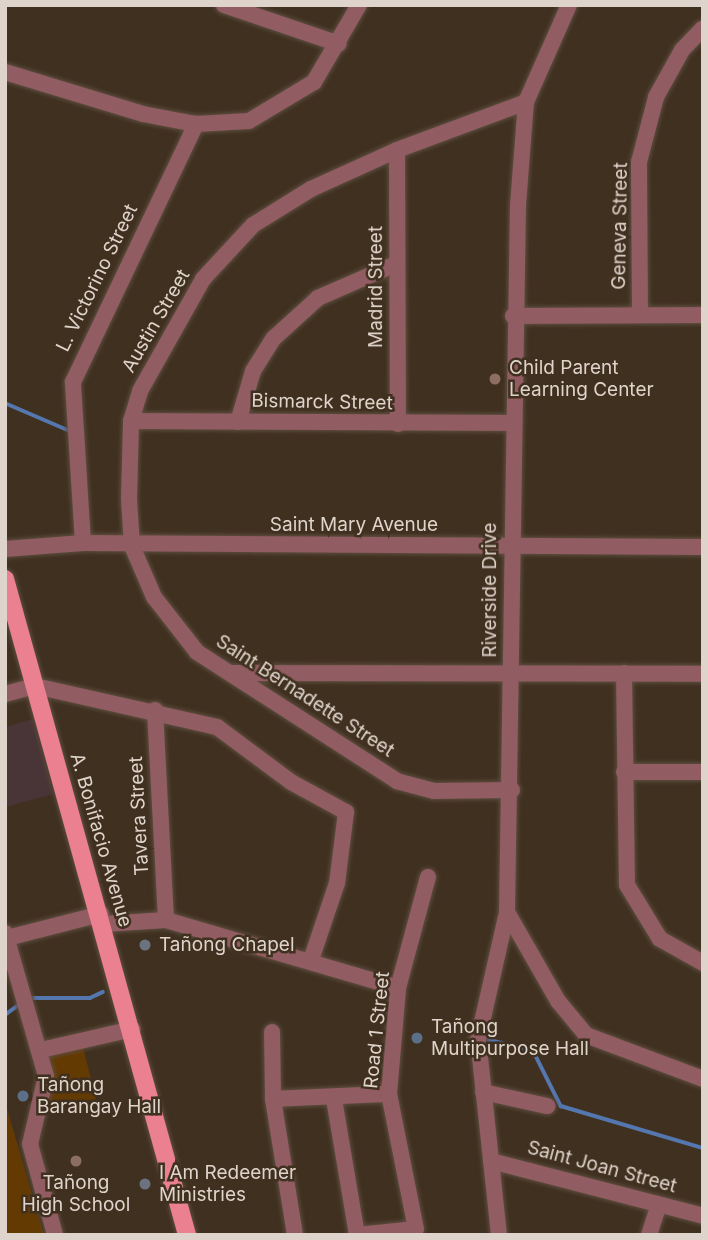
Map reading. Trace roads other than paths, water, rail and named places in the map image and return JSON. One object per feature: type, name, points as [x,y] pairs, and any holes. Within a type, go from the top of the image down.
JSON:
[{"type":"main road","name":"A. Bonifacio Avenue","points":[[5,579],[134,1029],[187,1235]]},
{"type":"street","points":[[224,5],[339,44]]},
{"type":"street","points":[[5,72],[125,110],[196,124],[249,121],[278,109],[314,82],[339,44],[359,5]]},
{"type":"street","name":"Riverside Drive","points":[[499,1235],[478,1020],[506,912],[512,790],[513,316],[526,102],[569,5]]},
{"type":"street","name":"Geneva Street","points":[[640,314],[639,162],[656,97],[682,50],[703,28]]},
{"type":"street","name":"Austin Street","points":[[132,546],[131,421],[166,337],[202,279],[253,225],[311,189],[397,150],[526,102]]},
{"type":"street","name":"L. Victorino Street","points":[[83,543],[73,382],[196,124]]},
{"type":"street","name":"Madrid Street","points":[[397,150],[398,424]]},
{"type":"street","points":[[238,422],[253,371],[274,338],[318,298],[396,264]]},
{"type":"street","points":[[513,316],[703,315]]},
{"type":"street","name":"Bismarck Street","points":[[131,421],[513,423]]},
{"type":"street","name":"Saint Mary Avenue","points":[[5,549],[83,543],[132,546],[703,547]]},
{"type":"street","name":"Saint Bernadette Street","points":[[132,546],[154,597],[197,652],[397,781],[434,792],[512,790]]},
{"type":"street","points":[[230,673],[703,674]]},
{"type":"street","points":[[624,673],[627,885],[660,939],[703,963]]},
{"type":"street","points":[[5,694],[35,686],[155,710],[217,727],[291,782],[346,812],[337,883],[312,960]]},
{"type":"street","name":"Tavera Street","points":[[155,710],[166,920]]},
{"type":"street","points":[[624,772],[703,772]]},
{"type":"street","name":"Road 1 Street","points":[[357,1235],[416,1229],[390,1094],[398,988],[428,877]]},
{"type":"street","points":[[506,912],[558,1001],[586,1035],[703,1079]]},
{"type":"street","points":[[55,1235],[30,1144],[44,1090],[41,1049],[6,936],[102,919],[166,920],[312,960],[398,988]]},
{"type":"street","points":[[41,1049],[134,1029]]},
{"type":"street","points":[[272,1032],[273,1100],[295,1235]]},
{"type":"street","points":[[483,1092],[547,1106]]},
{"type":"street","points":[[273,1100],[334,1100],[390,1094]]},
{"type":"street","points":[[334,1100],[357,1235]]},
{"type":"street","name":"Saint Joan Street","points":[[491,1161],[703,1216]]},
{"type":"street","points":[[649,1235],[659,1205]]},
{"type":"waterway","points":[[5,403],[70,431]]},
{"type":"waterway","points":[[34,998],[90,998],[103,992]]},
{"type":"waterway","points":[[5,1015],[20,1004]]},
{"type":"waterway","points":[[489,1040],[533,1050],[561,1106],[703,1148]]},
{"type":"place","name":"Child Parent Learning Center","points":[[495,379]]},
{"type":"place","name":"Tañong Chapel","points":[[145,945]]},
{"type":"place","name":"Tañong Multipurpose Hall","points":[[417,1038]]},
{"type":"place","name":"Tañong Barangay Hall","points":[[23,1096]]},
{"type":"place","name":"Tañong High School","points":[[76,1161]]},
{"type":"place","name":"I Am Redeemer Ministries","points":[[145,1184]]}]
